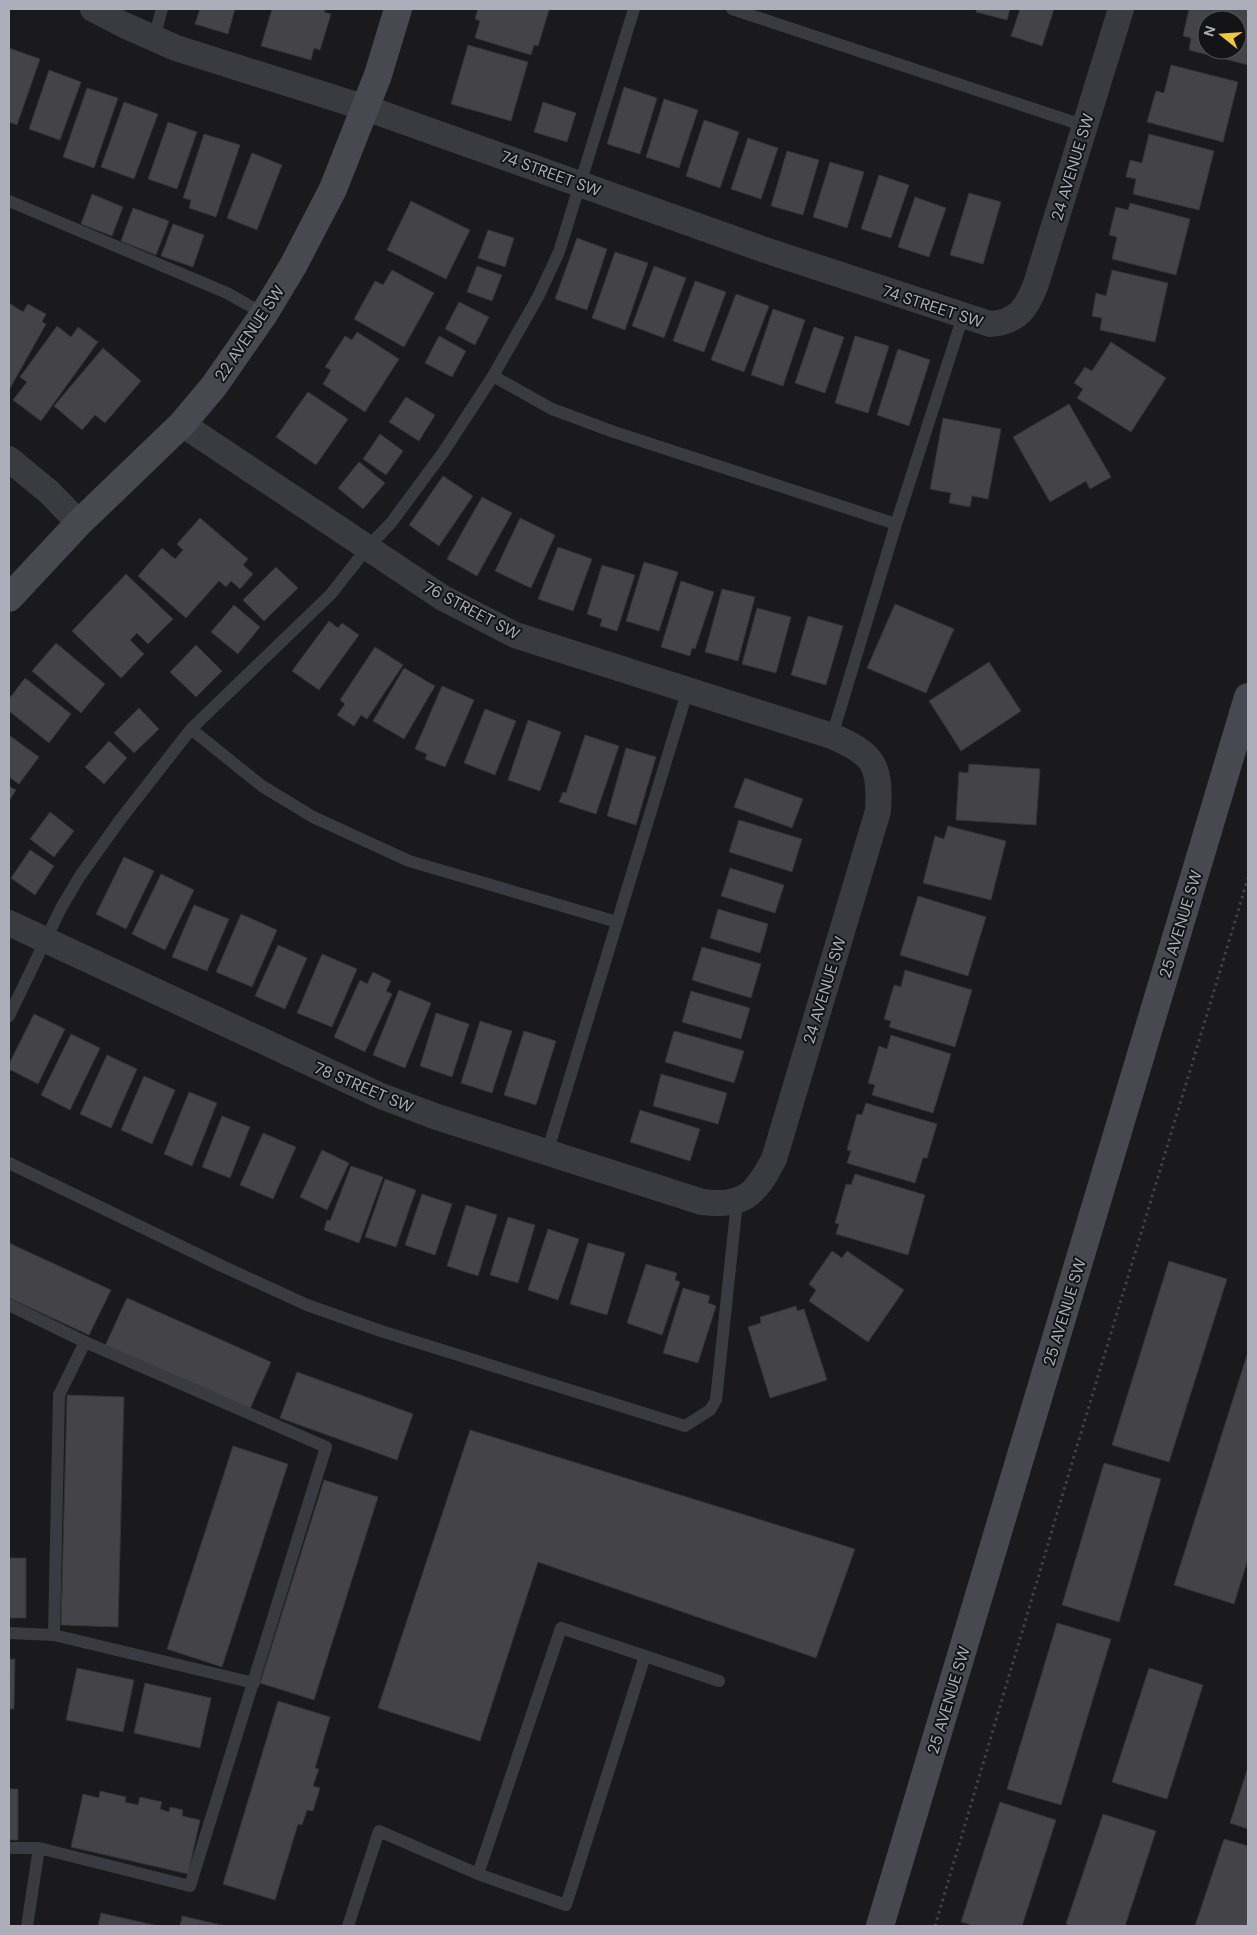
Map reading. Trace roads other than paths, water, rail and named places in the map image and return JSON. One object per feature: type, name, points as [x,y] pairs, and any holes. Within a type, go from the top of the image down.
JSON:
[{"type":"main road","name":"22 AVENUE SW","points":[[9,598],[78,523],[182,424],[214,386],[264,314],[293,266],[333,189],[378,75],[398,9]]},
{"type":"main road","name":"25 AVENUE SW","points":[[880,1926],[1248,697]]},
{"type":"street","name":"74 STREET SW","points":[[93,9],[176,48],[366,108],[765,250],[990,324],[1001,324],[1012,319]]},
{"type":"street","name":"24 AVENUE SW","points":[[1012,319],[1029,302],[1036,284],[1121,9]]},
{"type":"street","name":"76 STREET SW","points":[[182,424],[443,598],[514,635],[832,736],[865,753],[874,765]]},
{"type":"street","points":[[9,459],[48,492],[78,523]]},
{"type":"street","name":"24 AVENUE SW","points":[[737,1202],[756,1188],[774,1159],[878,811],[879,778],[874,765]]},
{"type":"street","name":"78 STREET SW","points":[[9,923],[381,1096],[437,1117],[546,1153],[702,1202],[723,1204],[737,1202]]},
{"type":"lane","points":[[154,38],[162,9]]},
{"type":"lane","points":[[9,1016],[60,908],[80,876],[130,806],[192,729],[331,594],[367,548],[391,523],[436,462],[493,376],[538,297],[559,252],[634,9]]},
{"type":"lane","points":[[732,9],[1085,126]]},
{"type":"lane","points":[[9,201],[227,293],[264,314]]},
{"type":"lane","points":[[832,736],[896,524],[963,316]]},
{"type":"lane","points":[[493,376],[552,409],[614,432],[896,524]]},
{"type":"lane","points":[[546,1153],[688,689]]},
{"type":"lane","points":[[192,729],[262,786],[313,817],[410,860],[617,922]]},
{"type":"lane","points":[[9,1163],[307,1305],[381,1331],[685,1426],[710,1410],[716,1400],[737,1202]]},
{"type":"lane","points":[[9,1305],[85,1342],[326,1447],[190,1886],[39,1848],[9,1848]]},
{"type":"lane","points":[[54,1635],[59,1395],[85,1342]]},
{"type":"lane","points":[[478,1874],[560,1628],[719,1681]]},
{"type":"lane","points":[[9,1633],[54,1635],[254,1682]]},
{"type":"lane","points":[[348,1926],[379,1831],[478,1874],[566,1905],[645,1656]]},
{"type":"lane","points":[[27,1926],[39,1848]]}]
